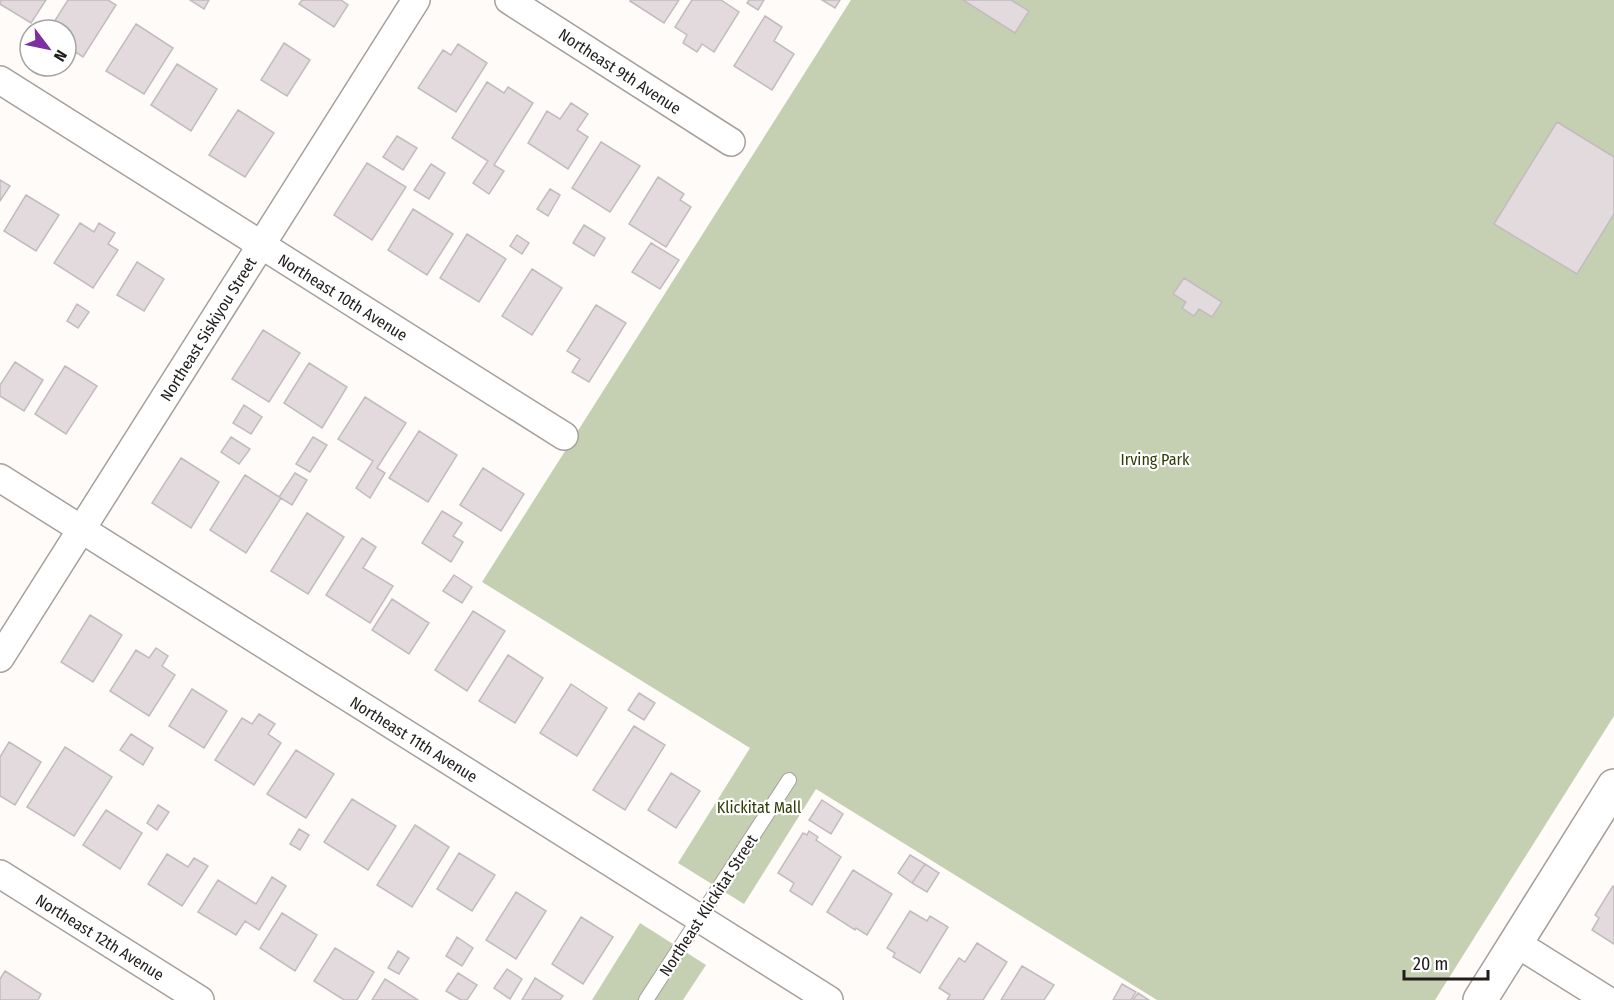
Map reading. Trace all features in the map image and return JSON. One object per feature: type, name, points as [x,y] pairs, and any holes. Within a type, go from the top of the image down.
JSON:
[{"type":"main road","points":[[1480,1000],[1614,786]]},
{"type":"street","name":"Northeast Siskiyou Street","points":[[0,658],[416,0]]},
{"type":"street","name":"Northeast 9th Avenue","points":[[509,0],[731,142]]},
{"type":"street","name":"Northeast 10th Avenue","points":[[0,80],[564,436]]},
{"type":"street","name":"Northeast 11th Avenue","points":[[0,478],[829,1000]]},
{"type":"street","name":"Northeast 12th Avenue","points":[[0,874],[200,1000]]},
{"type":"street","points":[[1516,943],[1607,1000]]},
{"type":"lane","name":"Northeast Klickitat Street","points":[[646,1000],[789,780]]},
{"type":"green space","name":"Irving Park","points":[[851,0],[1614,0],[1614,716],[1435,1000],[1157,1000],[816,789],[744,904],[678,863],[750,748],[482,582]]},
{"type":"green space","points":[[640,923],[706,965],[683,1000],[592,1000]]},
{"type":"building","points":[[1,0],[46,0],[34,18],[23,18],[0,4]]},
{"type":"building","points":[[68,0],[108,0],[116,5],[83,57],[78,54],[78,18],[57,18]]},
{"type":"building","points":[[190,0],[209,0],[204,9]]},
{"type":"building","points":[[302,0],[341,0],[348,5],[334,27],[299,4]]},
{"type":"building","points":[[631,0],[679,0],[664,23]]},
{"type":"building","points":[[692,0],[721,0],[739,12],[714,52],[702,44],[697,52],[683,43],[687,35],[675,27]]},
{"type":"building","points":[[749,0],[764,0],[758,10],[747,3]]},
{"type":"building","points":[[822,0],[840,0],[835,8]]},
{"type":"building","points":[[963,0],[1011,0],[1029,11],[1015,33]]},
{"type":"building","points":[[765,16],[782,27],[774,41],[794,54],[772,90],[734,66]]},
{"type":"building","points":[[136,24],[173,48],[144,94],[106,71]]},
{"type":"building","points":[[284,43],[310,60],[287,96],[261,80]]},
{"type":"building","points":[[458,44],[487,63],[456,112],[418,88],[443,50],[451,55]]},
{"type":"building","points":[[177,64],[217,89],[191,131],[151,105]]},
{"type":"building","points":[[487,82],[504,93],[508,87],[533,103],[494,165],[504,171],[489,194],[473,183],[488,161],[452,138]]},
{"type":"building","points":[[571,103],[588,114],[577,130],[588,137],[568,169],[528,143],[547,111],[560,119]]},
{"type":"building","points":[[238,110],[274,133],[245,177],[209,155]]},
{"type":"building","points":[[1557,122],[1614,157],[1614,214],[1577,274],[1494,224]]},
{"type":"building","points":[[397,136],[417,148],[403,170],[383,157]]},
{"type":"building","points":[[601,142],[640,166],[610,212],[572,188]]},
{"type":"building","points":[[367,163],[406,187],[372,240],[334,215]]},
{"type":"building","points":[[431,164],[445,173],[429,199],[414,190]]},
{"type":"building","points":[[658,177],[684,194],[680,200],[691,207],[666,247],[629,224]]},
{"type":"building","points":[[0,180],[10,186],[0,201]]},
{"type":"building","points":[[550,189],[560,195],[548,216],[537,209]]},
{"type":"building","points":[[26,195],[59,215],[36,251],[4,231]]},
{"type":"building","points":[[413,209],[453,234],[427,275],[388,250]]},
{"type":"building","points":[[80,223],[94,232],[99,223],[115,233],[108,244],[118,250],[93,288],[54,263]]},
{"type":"building","points":[[584,225],[605,238],[594,256],[573,243]]},
{"type":"building","points":[[467,234],[506,259],[479,302],[440,278]]},
{"type":"building","points":[[517,235],[529,243],[522,254],[510,246]]},
{"type":"building","points":[[651,243],[679,260],[660,289],[632,272]]},
{"type":"building","points":[[137,262],[164,279],[144,311],[117,295]]},
{"type":"building","points":[[532,269],[562,288],[532,335],[502,316]]},
{"type":"building","points":[[1184,278],[1222,302],[1212,317],[1199,309],[1194,316],[1182,308],[1186,302],[1173,294]]},
{"type":"building","points":[[77,304],[89,312],[78,328],[67,321]]},
{"type":"building","points":[[596,305],[626,323],[589,382],[572,372],[580,359],[567,351]]},
{"type":"building","points":[[263,330],[300,353],[269,402],[232,379]]},
{"type":"building","points":[[15,362],[43,380],[24,411],[0,396],[0,385]]},
{"type":"building","points":[[309,363],[347,387],[322,428],[284,403]]},
{"type":"building","points":[[65,366],[97,386],[66,434],[35,414]]},
{"type":"building","points":[[365,397],[406,423],[377,468],[385,473],[370,498],[356,488],[373,461],[338,439]]},
{"type":"building","points":[[244,405],[262,417],[251,434],[233,423]]},
{"type":"building","points":[[419,431],[457,455],[428,502],[389,478]]},
{"type":"building","points":[[231,437],[250,449],[239,464],[221,452]]},
{"type":"building","points":[[313,437],[327,445],[310,472],[296,464]]},
{"type":"building","points":[[181,458],[219,482],[191,528],[152,503]]},
{"type":"building","points":[[483,468],[524,494],[501,531],[460,505]]},
{"type":"building","points":[[295,473],[307,480],[292,505],[279,497]]},
{"type":"building","points":[[245,475],[281,498],[246,553],[210,530]]},
{"type":"building","points":[[442,511],[462,523],[453,536],[463,542],[451,562],[422,543]]},
{"type":"building","points":[[307,513],[344,537],[308,594],[271,571]]},
{"type":"building","points":[[362,538],[376,547],[363,568],[393,586],[370,623],[326,595]]},
{"type":"building","points":[[454,575],[472,587],[462,603],[443,591]]},
{"type":"building","points":[[392,599],[429,623],[409,654],[372,630]]},
{"type":"building","points":[[473,611],[505,631],[467,691],[435,670]]},
{"type":"building","points":[[90,615],[122,635],[93,682],[61,662]]},
{"type":"building","points":[[156,648],[168,656],[162,666],[175,675],[149,716],[110,691],[136,650],[149,658]]},
{"type":"building","points":[[508,655],[543,678],[515,723],[479,701]]},
{"type":"building","points":[[571,684],[607,708],[577,756],[540,733]]},
{"type":"building","points":[[192,689],[227,711],[204,748],[169,726]]},
{"type":"building","points":[[639,693],[655,703],[644,720],[628,710]]},
{"type":"building","points":[[259,714],[275,724],[268,734],[281,743],[254,785],[215,760],[242,718],[252,724]]},
{"type":"building","points":[[634,726],[665,745],[625,810],[593,790]]},
{"type":"building","points":[[131,734],[153,748],[143,765],[120,750]]},
{"type":"building","points":[[9,742],[41,762],[15,805],[0,796],[0,757]]},
{"type":"building","points":[[65,747],[112,777],[74,836],[27,807]]},
{"type":"building","points":[[296,750],[334,774],[306,818],[267,794]]},
{"type":"building","points":[[671,773],[700,791],[676,828],[648,810]]},
{"type":"building","points":[[352,799],[396,826],[368,870],[324,842]]},
{"type":"building","points":[[822,800],[843,814],[831,834],[809,820]]},
{"type":"building","points":[[158,805],[169,812],[157,830],[147,823]]},
{"type":"building","points":[[106,810],[142,833],[120,869],[83,845]]},
{"type":"building","points":[[415,825],[449,847],[412,907],[377,885]]},
{"type":"building","points":[[299,829],[309,835],[300,850],[290,844]]},
{"type":"building","points":[[809,831],[818,837],[816,840],[841,857],[812,905],[790,891],[794,883],[778,873],[803,833],[807,835]]},
{"type":"building","points":[[459,853],[495,875],[472,911],[437,889]]},
{"type":"building","points":[[167,854],[188,867],[194,858],[208,866],[182,906],[148,884]]},
{"type":"building","points":[[910,855],[925,864],[912,883],[898,873]]},
{"type":"building","points":[[925,864],[939,873],[927,892],[912,883]]},
{"type":"building","points":[[853,870],[892,894],[867,935],[827,912]]},
{"type":"building","points":[[272,877],[286,886],[259,930],[245,921],[236,935],[198,912],[218,880],[256,904]]},
{"type":"building","points":[[1613,886],[1614,944],[1592,930],[1599,918],[1595,915]]},
{"type":"building","points":[[516,892],[546,911],[516,959],[486,940]]},
{"type":"building","points":[[910,911],[927,921],[930,916],[948,927],[920,973],[893,957],[895,953],[887,948]]},
{"type":"building","points":[[282,913],[317,935],[295,971],[260,948]]},
{"type":"building","points":[[581,917],[613,937],[583,984],[552,964]]},
{"type":"building","points":[[457,937],[473,948],[462,966],[446,956]]},
{"type":"building","points":[[977,943],[1007,962],[983,1000],[947,1000],[950,995],[939,988],[959,958],[965,962]]},
{"type":"building","points":[[335,948],[374,972],[357,1000],[344,1000],[314,981]]},
{"type":"building","points":[[398,951],[409,958],[399,974],[388,968]]},
{"type":"building","points":[[1022,966],[1054,985],[1044,1000],[1001,1000]]},
{"type":"building","points":[[507,969],[522,979],[510,999],[494,988]]},
{"type":"building","points":[[5,971],[41,994],[38,1000],[0,1000],[0,979]]},
{"type":"building","points":[[458,973],[477,985],[467,1000],[461,1000],[446,991]]},
{"type":"building","points":[[535,978],[563,996],[560,1000],[522,1000]]},
{"type":"building","points":[[385,979],[418,1000],[372,1000]]},
{"type":"building","points":[[1122,984],[1136,992],[1131,1000],[1113,1000]]},
{"type":"building","points":[[1138,993],[1149,1000],[1133,1000]]},
{"type":"park label","name":"Klickitat Mall","points":[[759,807]]}]
